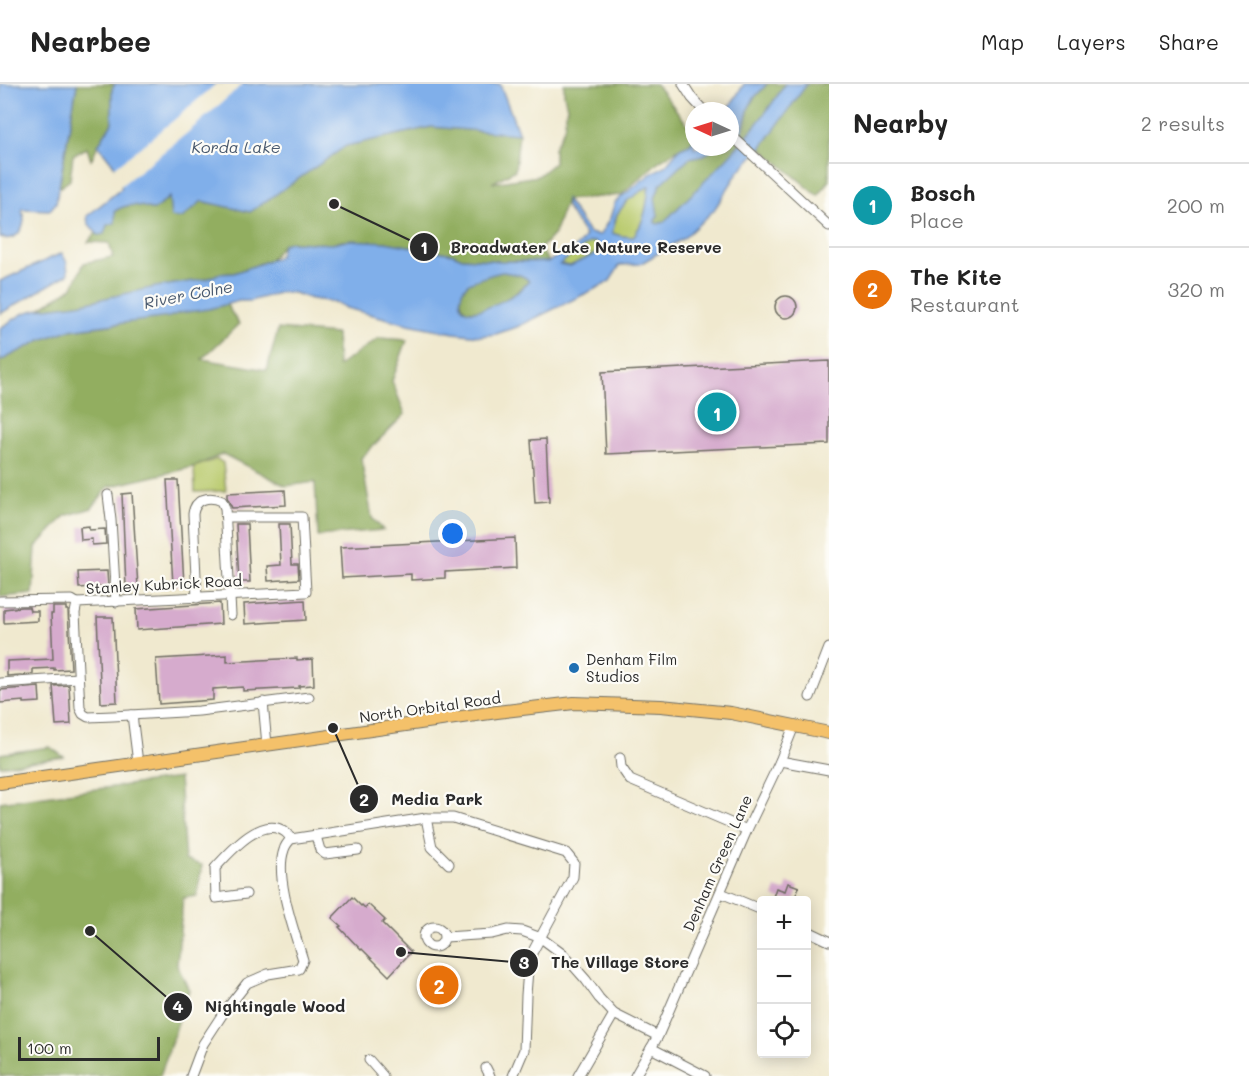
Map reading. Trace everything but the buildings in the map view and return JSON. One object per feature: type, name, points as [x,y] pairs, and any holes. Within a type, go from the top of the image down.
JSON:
[{"type":"main road","name":"North Orbital Road","points":[[0,783],[574,703],[649,705],[731,713],[829,733]]},
{"type":"street","points":[[682,84],[696,102]]},
{"type":"street","points":[[739,142],[829,226]]},
{"type":"street","points":[[108,495],[116,602]]},
{"type":"street","points":[[197,598],[194,506],[199,501],[215,498],[222,501],[225,508],[231,615]]},
{"type":"street","name":"Stanley Kubrick Road","points":[[226,518],[302,517],[306,592],[76,603],[80,708],[88,717],[132,715],[199,711],[309,697]]},
{"type":"street","points":[[0,601],[72,600],[76,603]]},
{"type":"street","points":[[810,697],[829,648]]},
{"type":"street","points":[[0,683],[78,678]]},
{"type":"street","points":[[263,702],[267,745]]},
{"type":"street","points":[[132,715],[138,763]]},
{"type":"street","name":"Denham Green Lane","points":[[635,1076],[658,1036],[680,981],[794,726]]},
{"type":"street","points":[[620,758],[621,767],[630,780],[747,830]]},
{"type":"street","points":[[780,761],[829,770]]},
{"type":"street","points":[[426,818],[432,847],[449,864]]},
{"type":"street","points":[[191,1076],[203,1044],[247,983],[268,974],[298,969],[303,960],[285,900],[281,863],[284,848],[291,839],[426,818],[453,818],[566,853],[574,863],[573,877],[532,953],[528,970],[524,1050],[513,1076]]},
{"type":"street","points":[[246,894],[216,898],[215,868],[239,843],[255,831],[274,827],[284,831],[291,839]]},
{"type":"street","points":[[316,836],[320,850],[325,854],[358,850]]},
{"type":"street","points":[[721,893],[757,908]]},
{"type":"street","points":[[445,938],[492,934],[508,930],[522,931],[541,938],[564,955],[614,1014],[658,1036]]},
{"type":"street","points":[[811,932],[829,941]]},
{"type":"street","points":[[578,1076],[614,1014]]},
{"type":"street","points":[[651,1048],[705,1076]]},
{"type":"street","points":[[369,1060],[383,1076]]},
{"type":"green space","points":[[77,84],[115,84],[112,89],[112,123],[91,160],[87,148],[73,155],[70,180],[59,188]]},
{"type":"green space","points":[[564,84],[656,84],[685,121],[685,146],[659,161],[621,195],[566,200],[554,234],[540,249],[549,262],[462,258],[453,254],[385,242],[342,241],[332,244],[290,242],[283,244],[270,260],[234,273],[218,274],[207,279],[156,287],[79,304],[39,309],[73,287],[84,263],[113,257],[109,243],[88,242],[96,233],[98,235],[115,211],[122,207],[138,204],[154,210],[170,197],[171,217],[182,218],[201,201],[250,212],[346,146],[431,127],[519,134],[515,170],[492,183],[538,176],[554,163],[554,148],[564,128],[567,107]]},
{"type":"green space","points":[[767,84],[785,84],[759,122],[739,145],[739,131],[744,126],[754,98]]},
{"type":"green space","points":[[807,84],[829,84],[829,181],[818,196],[761,148]]},
{"type":"green space","points":[[730,156],[664,222],[655,223],[658,216],[655,198],[660,185],[689,158]]},
{"type":"green space","points":[[649,185],[643,219],[633,237],[612,233],[617,214],[627,201]]},
{"type":"green space","points":[[595,241],[600,252],[570,266],[559,264],[590,242]]},
{"type":"green space","points":[[503,272],[521,275],[529,281],[499,303],[481,310],[465,310],[461,294],[470,282]]},
{"type":"green space","points":[[226,304],[239,324],[202,359],[267,370],[278,329],[336,334],[338,366],[379,338],[407,340],[392,381],[405,414],[361,458],[372,518],[383,530],[318,536],[315,482],[286,486],[223,454],[193,467],[108,487],[92,508],[65,516],[36,547],[33,594],[0,597],[0,361],[41,340],[69,330],[111,325]]},
{"type":"green space","points":[[217,459],[223,463],[226,491],[195,492],[194,467]]},
{"type":"green space","points":[[50,747],[64,757],[0,766],[0,754]]},
{"type":"green space","points":[[179,778],[185,860],[202,865],[197,896],[183,898],[177,965],[189,990],[160,1076],[0,1076],[0,802]]},
{"type":"water","points":[[0,84],[77,84],[56,203],[50,210],[22,209],[24,219],[22,228],[16,235],[9,238],[0,237]]},
{"type":"water","name":"Korda Lake","points":[[115,84],[500,84],[519,134],[431,127],[346,146],[250,212],[202,201],[182,218],[171,217],[169,197],[154,210],[134,205],[120,208],[115,211],[115,223],[107,225],[104,234],[98,235],[88,223],[87,216],[122,188],[115,177],[116,168],[98,145],[112,123],[112,89]]},
{"type":"water","points":[[744,84],[767,84],[749,107],[742,133],[739,135],[739,102],[733,102]]},
{"type":"water","name":"River Colne","points":[[785,84],[807,84],[761,148],[739,171],[714,210],[684,238],[640,264],[620,265],[610,281],[603,285],[517,327],[496,334],[480,336],[408,324],[346,308],[339,304],[282,292],[250,301],[239,301],[169,317],[69,330],[41,340],[0,361],[0,328],[24,313],[207,279],[218,274],[234,273],[276,258],[283,244],[290,242],[332,244],[350,240],[385,242],[453,254],[462,258],[549,262],[578,245],[585,235],[566,207],[566,199],[589,233],[600,235],[610,218],[615,202],[649,175],[666,165],[680,148],[685,146],[685,156],[699,156],[689,158],[660,185],[655,198],[658,216],[655,223],[664,222],[729,156],[739,156],[739,144]],"holes":[[[649,186],[643,219],[633,237],[612,233],[617,214],[627,201]],[[590,242],[595,242],[599,252],[570,266],[560,264]],[[503,272],[521,275],[529,281],[518,292],[494,305],[476,311],[464,309],[460,299],[467,285]]]},
{"type":"water","points":[[62,253],[67,263],[68,274],[0,314],[0,281]]},
{"type":"pier","points":[[216,84],[243,84],[186,134],[84,215],[118,187],[112,178],[113,169]]},
{"type":"place","name":"Broadwater Lake Nature Reserve","points":[[334,204]]},
{"type":"place","name":"Bosch","points":[[717,412]]},
{"type":"place","name":"Denham Film Studios","points":[[574,668]]},
{"type":"place","name":"Media Park","points":[[333,728]]},
{"type":"place","name":"Nightingale Wood","points":[[90,931]]},
{"type":"place","name":"The Village Store","points":[[401,952]]},
{"type":"place","name":"The Kite","points":[[439,985]]}]
